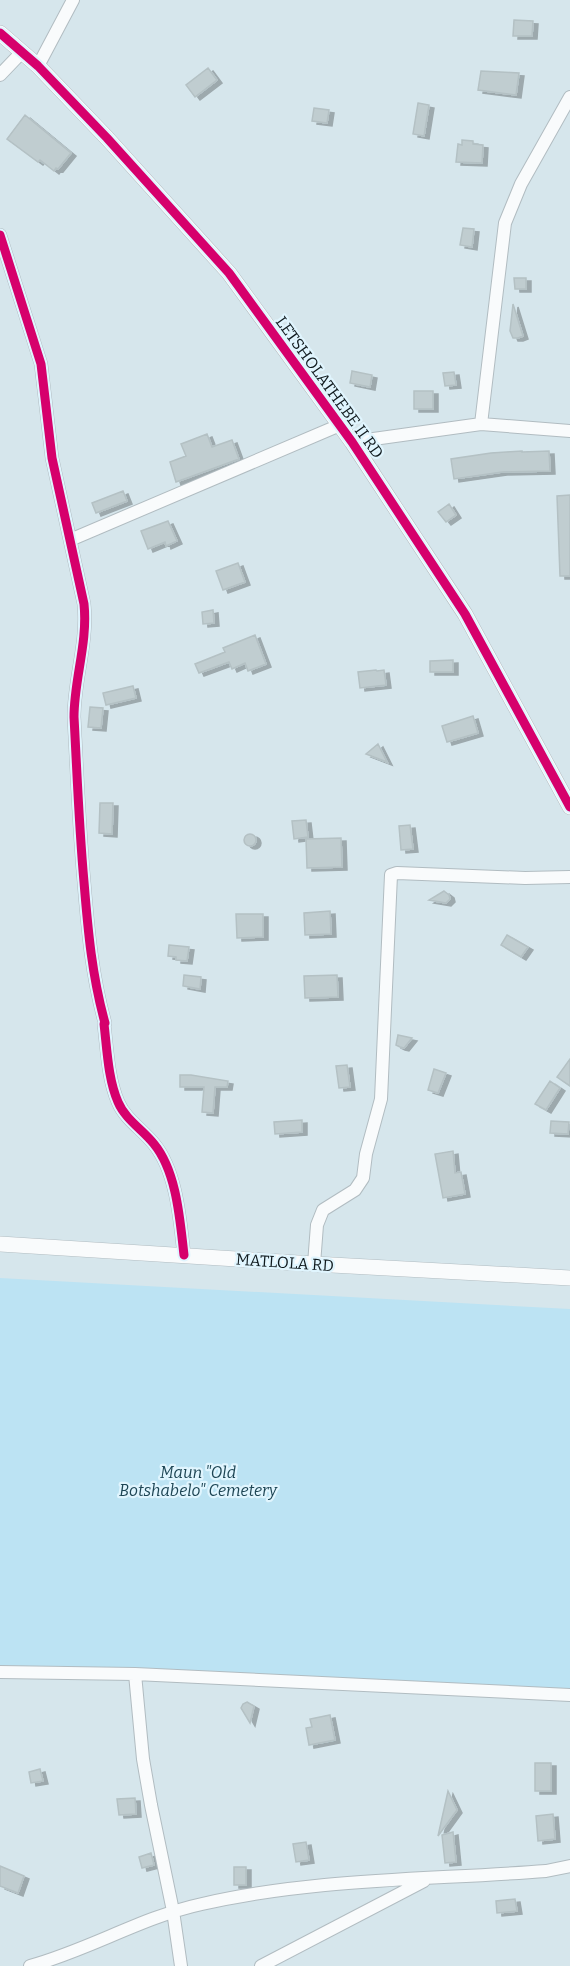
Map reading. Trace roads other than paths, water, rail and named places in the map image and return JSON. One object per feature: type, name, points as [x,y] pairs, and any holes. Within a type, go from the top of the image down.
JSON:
[{"type":"street","points":[[38,66],[73,0]]},
{"type":"street","name":"LETSHOLATHEBE II RD","points":[[0,33],[38,66],[107,138],[229,273],[352,442],[465,614],[565,785],[570,807]]},
{"type":"street","points":[[0,75],[21,52]]},
{"type":"street","points":[[481,424],[505,222],[521,183],[570,97]]},
{"type":"street","points":[[0,235],[41,364],[52,458],[78,573],[86,625],[74,702],[74,717],[82,857],[93,978],[105,1023],[112,1083],[118,1102],[123,1112],[156,1145],[163,1159],[178,1202],[184,1255]]},
{"type":"street","points":[[352,442],[481,424],[570,431]]},
{"type":"street","points":[[70,540],[340,426]]},
{"type":"street","points":[[314,1264],[317,1225],[322,1210],[355,1190],[363,1178],[366,1154],[381,1099],[391,875],[397,873],[525,878],[570,877]]},
{"type":"street","name":"MATLOLA RD","points":[[0,1244],[570,1278]]},
{"type":"street","points":[[0,1672],[135,1674],[570,1695]]},
{"type":"street","points":[[135,1674],[143,1759],[173,1911],[181,1966]]},
{"type":"street","points":[[30,1966],[93,1944],[173,1911],[202,1903],[269,1891],[336,1884],[546,1871],[570,1866]]},
{"type":"street","points":[[261,1966],[345,1920],[431,1878]]},
{"type":"park label","name":"Maun \"Old Botshabelo\" Cemetery","points":[[198,1481]]}]
